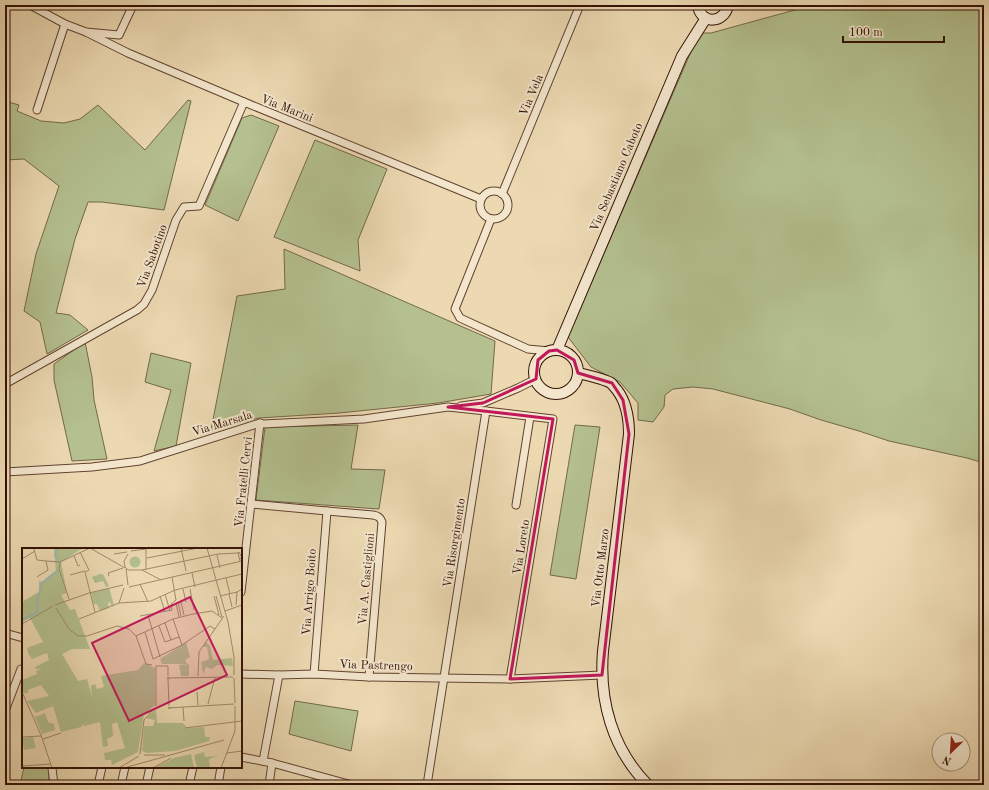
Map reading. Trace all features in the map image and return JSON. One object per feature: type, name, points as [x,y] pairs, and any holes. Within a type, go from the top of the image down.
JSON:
[{"type":"street","points":[[30,5],[65,24],[86,32],[119,35],[133,5]]},
{"type":"street","name":"Via Vela","points":[[502,194],[580,5]]},
{"type":"street","points":[[698,5],[702,16],[711,20],[721,18],[725,14],[729,5]]},
{"type":"street","name":"Via Sebastiano Caboto","points":[[553,351],[682,56],[706,18]]},
{"type":"street","points":[[37,110],[65,24]]},
{"type":"street","name":"Via Marini","points":[[86,32],[128,53],[244,102],[482,199]]},
{"type":"street","name":"Via Sabotino","points":[[5,384],[137,310],[144,304],[152,290],[176,220],[184,207],[199,206],[244,102]]},
{"type":"street","points":[[493,191],[502,194],[507,201],[508,206],[504,214],[496,219],[491,219],[484,215],[480,203],[484,195],[493,191]]},
{"type":"street","points":[[491,219],[455,309],[460,318],[528,348],[564,352],[570,355],[577,366],[578,373],[572,386],[567,391],[560,393],[552,393],[545,390],[540,386],[534,373],[538,360],[543,355],[553,351]]},
{"type":"street","name":"Via Otto Marzo","points":[[578,373],[612,383],[623,400],[627,410],[629,425],[628,442],[603,651],[602,675],[605,703],[612,728],[623,751],[637,773],[648,785]]},
{"type":"street","name":"Via Marsala","points":[[5,472],[92,467],[140,461],[260,423],[364,419],[483,403],[536,379]]},
{"type":"street","name":"Via Marsala","points":[[448,407],[554,419]]},
{"type":"street","name":"Via Risorgimento","points":[[427,785],[486,411]]},
{"type":"street","points":[[516,505],[530,417]]},
{"type":"street","name":"Via Loreto","points":[[510,679],[554,419]]},
{"type":"street","name":"Via Fratelli Cervi","points":[[242,583],[260,423]]},
{"type":"street","name":"Via A. Castiglioni","points":[[251,504],[373,515],[381,518],[382,522],[369,677]]},
{"type":"street","name":"Via Arrigo Boito","points":[[314,674],[326,511]]},
{"type":"street","points":[[5,634],[22,638]]},
{"type":"street","points":[[5,712],[21,669]]},
{"type":"street","name":"Via Pastrengo","points":[[242,674],[314,674],[369,677],[510,679],[602,675]]},
{"type":"street","points":[[263,761],[279,675]]},
{"type":"street","points":[[242,757],[272,763],[352,785]]},
{"type":"street","points":[[269,785],[272,763]]},
{"type":"street","points":[[52,768],[54,785]]},
{"type":"street","points":[[98,785],[102,768]]},
{"type":"street","points":[[121,785],[125,768]]},
{"type":"street","points":[[146,785],[150,768]]},
{"type":"street","points":[[189,785],[193,768]]},
{"type":"street","points":[[218,785],[220,768]]},
{"type":"highlighted area","points":[[557,350],[574,360],[578,373],[612,383],[623,400],[629,434],[602,675],[510,679],[553,419],[448,407],[483,403],[536,379],[538,360],[549,351]]},
{"type":"green space","points":[[813,5],[984,5],[984,463],[889,441],[790,409],[713,389],[693,387],[673,389],[665,395],[664,407],[653,422],[638,420],[638,403],[620,382],[591,367],[568,337],[699,33],[711,33]]},
{"type":"green space","points":[[188,100],[191,101],[164,210],[102,202],[88,202],[75,239],[56,313],[70,315],[88,330],[47,354],[40,322],[24,311],[36,254],[59,186],[24,159],[5,160],[5,101],[19,105],[17,111],[41,121],[64,123],[80,119],[98,105],[145,150]]},
{"type":"green space","points":[[251,115],[279,126],[238,221],[205,205],[242,118]]},
{"type":"green space","points":[[315,140],[387,169],[358,240],[360,271],[274,237]]},
{"type":"green space","points":[[284,249],[495,341],[491,394],[438,403],[339,413],[259,418],[211,430],[237,296],[285,289]]},
{"type":"green space","points":[[85,342],[92,377],[94,400],[107,459],[72,461],[54,380],[54,364]]},
{"type":"green space","points":[[151,353],[191,363],[176,446],[154,451],[171,390],[145,382]]},
{"type":"green space","points":[[358,425],[351,469],[385,470],[379,509],[256,500],[265,427]]},
{"type":"green space","points":[[575,425],[600,427],[576,579],[550,575]]},
{"type":"green space","points":[[295,701],[358,711],[351,751],[289,734]]},
{"type":"green space","points":[[24,768],[49,768],[49,785],[20,785]]}]
